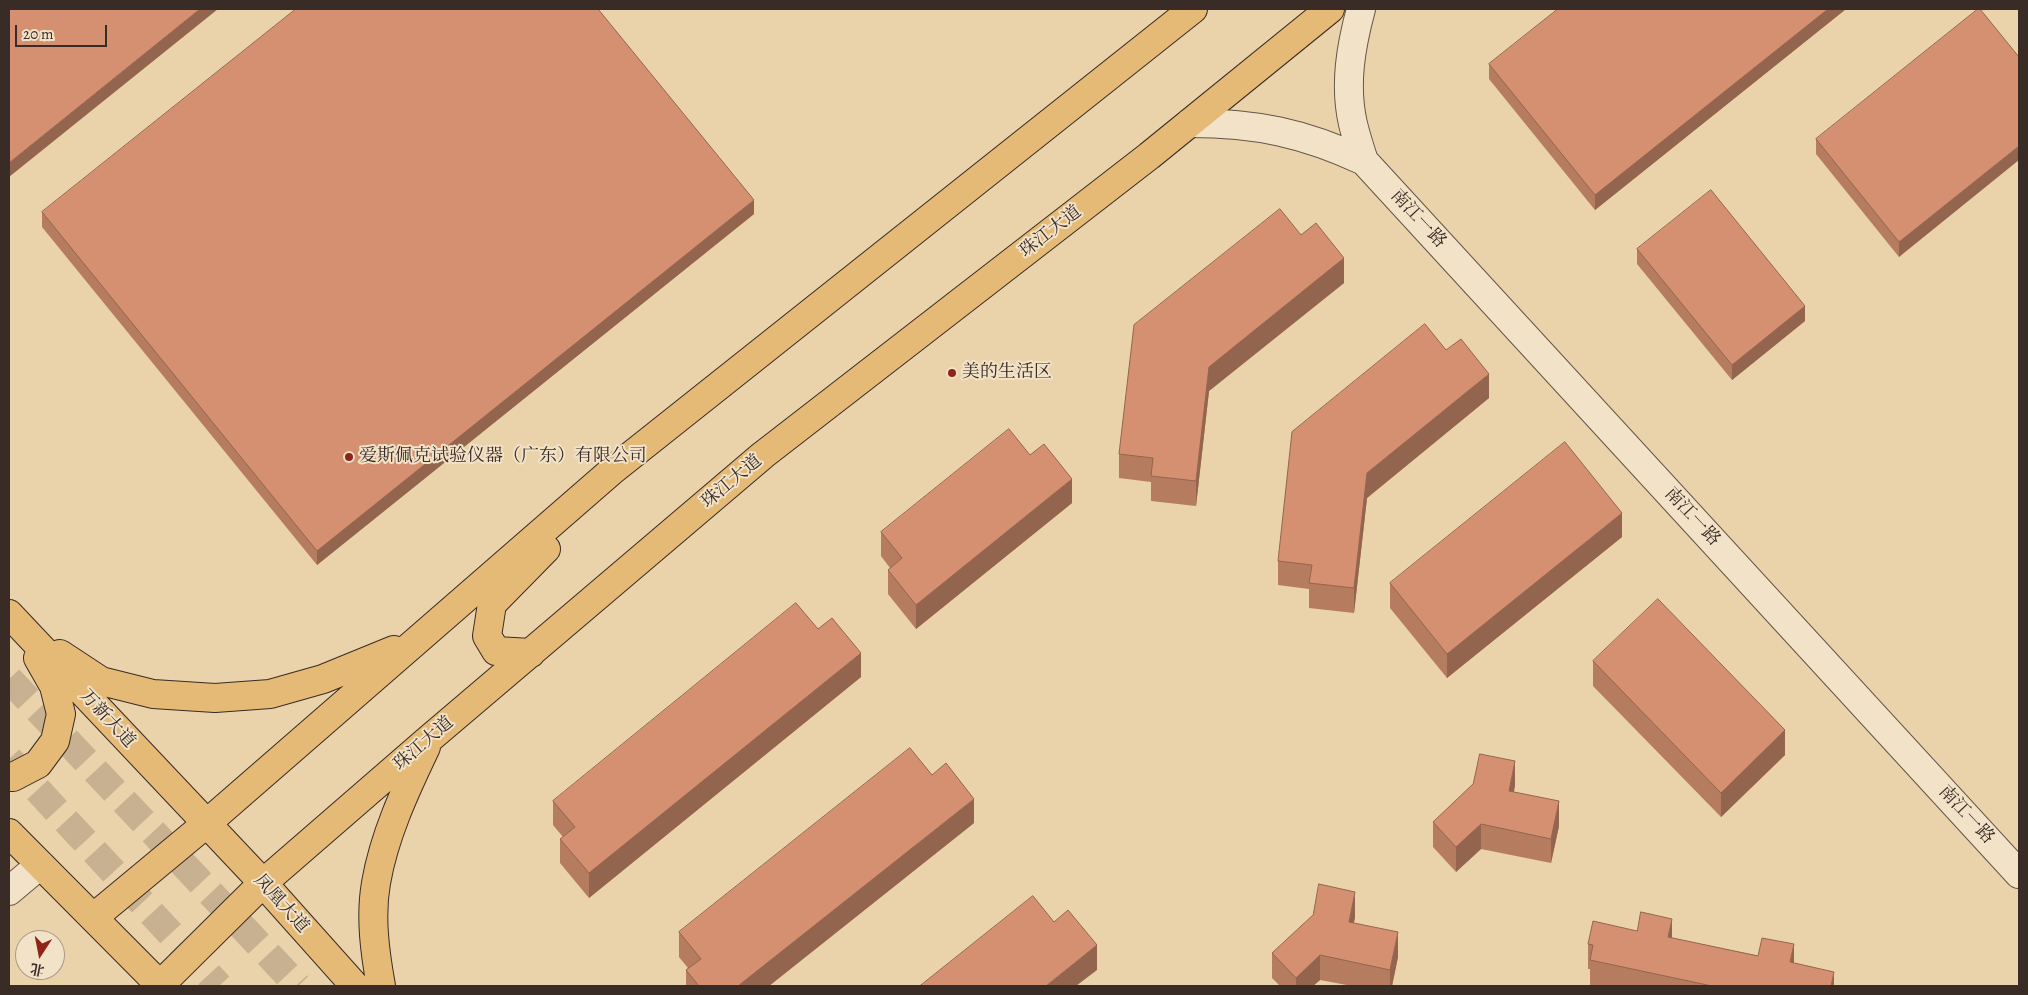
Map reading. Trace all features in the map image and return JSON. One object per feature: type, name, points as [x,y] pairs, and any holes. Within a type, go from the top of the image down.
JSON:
[{"type":"main road","points":[[94,917],[206,824],[590,490],[1192,9]]},
{"type":"main road","name":"珠江大道","points":[[160,985],[264,884],[429,739],[763,455],[1190,123],[1330,9]]},
{"type":"main road","points":[[531,653],[496,651],[487,636],[492,604],[553,543],[590,490]]},
{"type":"main road","points":[[16,622],[101,681],[153,694],[215,698],[270,694],[323,679],[414,642]]},
{"type":"main road","points":[[9,777],[13,777],[38,764],[55,741],[61,714],[54,686],[16,622]]},
{"type":"main road","name":"万新大道","points":[[16,622],[206,824]]},
{"type":"main road","points":[[381,986],[375,947],[375,884],[398,808],[429,739]]},
{"type":"main road","name":"凤凰大道","points":[[206,824],[264,884],[355,986]]},
{"type":"main road","points":[[9,833],[160,985]]},
{"type":"street","points":[[1361,9],[1352,43],[1348,83],[1352,122],[1364,161]]},
{"type":"street","points":[[1190,123],[1244,125],[1297,134],[1332,146],[1364,161]]},
{"type":"street","name":"南江一路","points":[[1364,161],[2019,874]]},
{"type":"street","points":[[9,891],[40,865]]},
{"type":"building","points":[[9,9],[200,9],[9,163]]},
{"type":"building","name":"爱斯佩克试验仪器（广东）有限公司","points":[[296,9],[598,9],[754,200],[317,551],[42,212]]},
{"type":"building","points":[[1558,9],[1828,9],[1595,195],[1489,64]]},
{"type":"building","points":[[1980,9],[2019,57],[2019,146],[1899,242],[1816,139]]},
{"type":"building","points":[[1711,190],[1805,306],[1732,365],[1637,249]]},
{"type":"building","points":[[1280,209],[1301,235],[1316,223],[1344,258],[1209,367],[1196,481],[1151,476],[1153,458],[1119,454],[1134,325]]},
{"type":"building","points":[[1425,324],[1446,350],[1461,339],[1489,374],[1367,473],[1354,588],[1309,583],[1312,565],[1278,561],[1292,432]]},
{"type":"building","points":[[1009,429],[1030,455],[1044,444],[1072,479],[916,605],[888,570],[902,558],[881,532]]},
{"type":"building","points":[[1565,442],[1622,513],[1447,654],[1390,583]]},
{"type":"building","points":[[1658,599],[1785,730],[1721,793],[1593,661]]},
{"type":"building","points":[[796,603],[818,629],[832,618],[861,653],[589,873],[560,839],[575,827],[553,801]]},
{"type":"building","points":[[910,748],[932,775],[946,763],[974,799],[738,986],[699,986],[686,970],[701,959],[679,932]]},
{"type":"building","points":[[1480,754],[1515,761],[1509,791],[1559,801],[1551,839],[1481,824],[1456,847],[1433,822],[1473,784]]},
{"type":"building","points":[[1319,884],[1355,892],[1349,922],[1398,932],[1390,970],[1320,955],[1296,978],[1272,953],[1313,915]]},
{"type":"building","points":[[1033,896],[1054,922],[1068,910],[1097,945],[1046,986],[920,986]]},
{"type":"building","points":[[1641,912],[1672,919],[1668,937],[1758,956],[1762,938],[1794,944],[1790,962],[1834,972],[1831,986],[1712,986],[1590,960],[1593,945],[1588,944],[1593,921],[1637,931]]},
{"type":"tunnel","points":[[9,679],[298,986]]},
{"type":"tunnel","points":[[9,759],[219,986]]},
{"type":"place","name":"美的生活区","points":[[952,373]]},
{"type":"place","name":"爱斯佩克试验仪器（广东）有限公司","points":[[349,457]]}]
